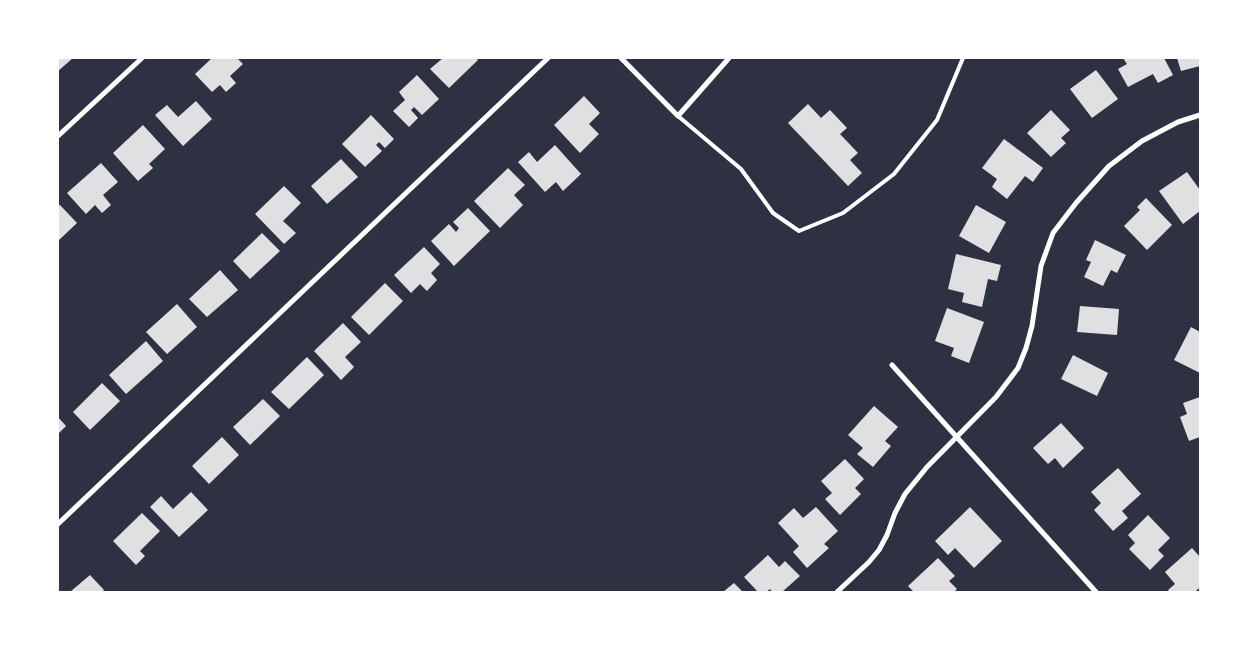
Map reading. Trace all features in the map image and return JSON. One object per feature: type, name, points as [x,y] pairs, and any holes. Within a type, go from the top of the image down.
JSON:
[{"type":"street","points":[[58,136],[142,58]]},
{"type":"street","points":[[58,524],[548,58]]},
{"type":"street","points":[[621,58],[678,116],[729,58]]},
{"type":"street","points":[[837,592],[879,550],[905,494],[927,467],[996,397],[1018,368],[1032,326],[1041,266],[1054,233],[1076,203],[1109,166],[1142,141],[1178,122],[1200,115]]},
{"type":"street","points":[[892,365],[1096,592]]},
{"type":"lane","points":[[678,116],[741,169],[773,213],[799,231],[843,213],[894,174],[937,120],[963,58]]},
{"type":"building","points":[[58,58],[73,58],[58,71]]},
{"type":"building","points":[[212,58],[237,58],[243,64],[230,76],[236,83],[226,92],[220,85],[212,92],[195,74]]},
{"type":"building","points":[[443,58],[475,58],[478,60],[449,88],[430,69]]},
{"type":"building","points":[[1123,58],[1164,58],[1173,75],[1158,83],[1153,74],[1128,87],[1118,69],[1127,64]]},
{"type":"building","points":[[1177,58],[1200,58],[1200,66],[1181,71]]},
{"type":"building","points":[[1096,70],[1118,99],[1092,118],[1070,89]]},
{"type":"building","points":[[417,75],[439,99],[422,115],[414,107],[411,110],[418,118],[409,127],[393,111],[405,100],[399,92]]},
{"type":"building","points":[[584,96],[600,113],[589,124],[599,134],[580,153],[554,125]]},
{"type":"building","points":[[196,101],[212,119],[183,146],[155,115],[167,105],[178,117]]},
{"type":"building","points":[[808,104],[821,118],[830,110],[847,128],[840,134],[858,153],[850,160],[862,173],[848,186],[788,123]]},
{"type":"building","points":[[1051,110],[1070,130],[1061,138],[1066,143],[1051,157],[1027,133]]},
{"type":"building","points":[[371,115],[394,139],[385,148],[379,142],[376,145],[382,151],[365,167],[342,144]]},
{"type":"building","points":[[143,125],[165,149],[149,164],[153,168],[138,181],[113,153]]},
{"type":"building","points":[[1004,139],[1043,168],[1033,182],[1025,176],[1007,199],[992,187],[997,179],[982,168]]},
{"type":"building","points":[[555,145],[581,174],[563,191],[556,182],[545,192],[518,162],[529,152],[537,162]]},
{"type":"building","points":[[341,159],[358,177],[327,204],[311,186]]},
{"type":"building","points":[[101,163],[118,182],[103,195],[111,205],[102,213],[95,205],[86,214],[67,193]]},
{"type":"building","points":[[508,168],[525,185],[514,195],[523,205],[500,228],[474,201]]},
{"type":"building","points":[[1187,172],[1200,190],[1200,211],[1183,224],[1159,191]]},
{"type":"building","points":[[284,186],[301,203],[283,221],[296,233],[284,244],[255,214]]},
{"type":"building","points":[[1146,198],[1172,225],[1147,250],[1124,226],[1140,210],[1137,207]]},
{"type":"building","points":[[60,205],[77,223],[58,241],[58,206]]},
{"type":"building","points":[[976,205],[1006,222],[989,253],[959,236]]},
{"type":"building","points":[[468,208],[490,231],[454,266],[431,241],[449,224],[456,232],[459,228],[453,222]]},
{"type":"building","points":[[262,233],[280,251],[250,279],[233,261]]},
{"type":"building","points":[[1095,240],[1126,255],[1117,273],[1111,270],[1103,286],[1084,277],[1091,262],[1086,260]]},
{"type":"building","points":[[424,247],[440,264],[431,273],[437,280],[427,291],[420,284],[411,293],[394,275]]},
{"type":"building","points":[[956,254],[1001,265],[997,281],[988,279],[982,307],[962,302],[964,293],[948,289]]},
{"type":"building","points":[[220,270],[238,290],[207,317],[189,299]]},
{"type":"building","points":[[385,283],[403,301],[369,335],[351,317]]},
{"type":"building","points":[[177,304],[197,327],[167,354],[146,332]]},
{"type":"building","points":[[1080,306],[1119,309],[1117,335],[1077,332]]},
{"type":"building","points":[[947,308],[984,322],[969,363],[951,356],[954,348],[935,341]]},
{"type":"building","points":[[343,323],[361,342],[345,357],[354,367],[341,380],[314,351]]},
{"type":"building","points":[[1191,327],[1200,332],[1200,373],[1174,360]]},
{"type":"building","points":[[146,341],[163,361],[126,394],[109,375]]},
{"type":"building","points":[[1073,355],[1108,373],[1097,396],[1061,379]]},
{"type":"building","points":[[307,357],[324,375],[289,409],[271,392]]},
{"type":"building","points":[[102,383],[120,401],[90,430],[73,412]]},
{"type":"building","points":[[1200,397],[1200,437],[1189,441],[1180,417],[1187,414],[1183,403]]},
{"type":"building","points":[[263,399],[280,416],[250,445],[233,427]]},
{"type":"building","points":[[874,406],[898,427],[885,441],[891,446],[873,467],[857,454],[863,448],[848,435]]},
{"type":"building","points":[[58,417],[66,426],[58,434]]},
{"type":"building","points":[[1061,423],[1084,448],[1063,468],[1055,458],[1048,464],[1033,448]]},
{"type":"building","points":[[222,437],[239,455],[209,484],[192,466]]},
{"type":"building","points":[[845,459],[864,479],[855,488],[861,494],[840,515],[825,499],[832,493],[821,481]]},
{"type":"building","points":[[1118,468],[1141,494],[1122,511],[1128,518],[1113,531],[1094,510],[1101,503],[1091,492]]},
{"type":"building","points":[[191,492],[208,510],[179,537],[150,507],[161,496],[173,509]]},
{"type":"building","points":[[816,507],[838,531],[824,544],[829,548],[807,568],[793,552],[799,546],[778,523],[794,508],[803,518]]},
{"type":"building","points":[[970,507],[1002,541],[974,568],[955,548],[948,555],[935,541]]},
{"type":"building","points":[[142,513],[160,531],[140,551],[145,556],[136,565],[113,541]]},
{"type":"building","points":[[1148,515],[1170,538],[1158,550],[1164,556],[1150,570],[1129,549],[1135,543],[1128,535]]},
{"type":"building","points":[[1192,548],[1200,557],[1200,587],[1197,592],[1170,592],[1168,590],[1175,584],[1165,572]]},
{"type":"building","points":[[768,555],[779,567],[785,561],[800,576],[782,592],[772,592],[770,589],[766,592],[758,592],[744,577]]},
{"type":"building","points":[[938,558],[955,576],[949,581],[957,589],[954,592],[914,592],[908,586]]},
{"type":"building","points":[[90,575],[104,590],[102,592],[70,592]]},
{"type":"building","points":[[734,583],[743,592],[723,592]]}]
